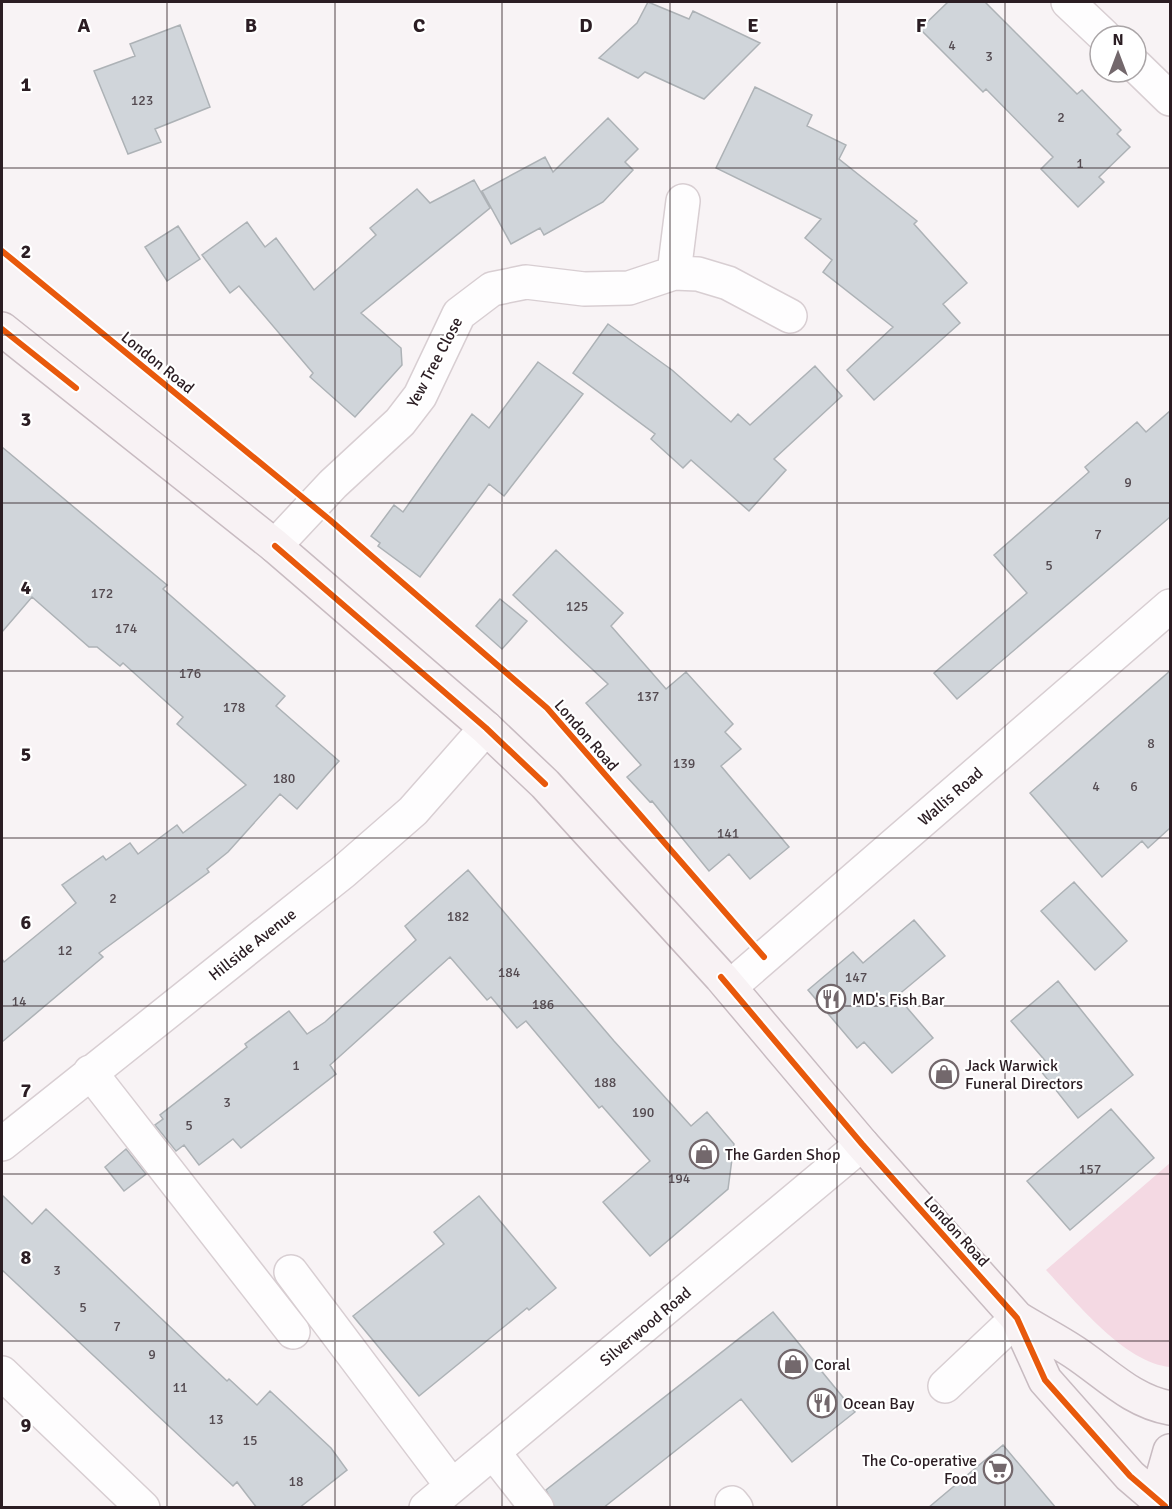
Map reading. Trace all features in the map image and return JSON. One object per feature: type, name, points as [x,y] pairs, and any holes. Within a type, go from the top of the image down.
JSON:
[{"type":"main road","name":"London Road","points":[[2,329],[275,546],[486,728],[544,784],[730,987],[862,1144],[1017,1318],[1045,1380],[1130,1476],[1166,1507]]},
{"type":"main road","name":"London Road","points":[[1017,1318],[1076,1353],[1119,1388],[1156,1406],[1170,1408]]},
{"type":"main road","points":[[1166,1507],[1162,1479],[1170,1451]]},
{"type":"street","points":[[1068,2],[1091,24]]},
{"type":"street","points":[[1148,78],[1170,99]]},
{"type":"street","points":[[674,273],[682,201]]},
{"type":"street","name":"Yew Tree Close","points":[[275,546],[333,484],[400,422],[420,396],[459,314],[492,289],[526,282],[584,289],[629,288],[674,273],[698,274],[728,283],[790,316]]},
{"type":"street","name":"Wallis Road","points":[[730,987],[1170,606]]},
{"type":"street","name":"Hillside Avenue","points":[[2,1144],[342,872],[413,811],[486,728]]},
{"type":"street","points":[[90,1072],[293,1332]]},
{"type":"street","name":"Silverwood Road","points":[[426,1508],[862,1144]]},
{"type":"street","points":[[291,1272],[453,1486]]},
{"type":"street","points":[[945,1386],[1017,1318]]},
{"type":"street","points":[[2,1373],[142,1508]]},
{"type":"street","points":[[493,1452],[537,1508]]},
{"type":"shaded area","points":[[1170,1163],[1170,1367],[1153,1363],[1136,1355],[1119,1343],[1087,1314],[1046,1270]]},
{"type":"building","points":[[648,2],[689,19],[693,11],[760,43],[704,99],[645,72],[638,78],[599,58],[637,23]]},
{"type":"building","points":[[948,2],[985,2],[1077,94],[1082,90],[1121,130],[1117,134],[1130,147],[1099,177],[1104,182],[1078,207],[1041,169],[1053,157],[986,89],[983,92],[920,29]]},
{"type":"building","points":[[180,25],[210,107],[155,129],[161,142],[128,154],[94,71],[135,56],[130,44]]},
{"type":"building","points":[[755,87],[812,115],[807,126],[846,145],[839,159],[917,221],[914,224],[967,283],[943,304],[960,323],[874,400],[847,370],[893,327],[823,272],[832,260],[805,238],[821,219],[716,168]]},
{"type":"building","points":[[608,118],[638,149],[625,162],[633,170],[603,202],[544,235],[540,228],[511,244],[482,191],[545,157],[553,172]]},
{"type":"building","points":[[474,180],[490,208],[361,313],[401,348],[402,365],[355,417],[310,377],[313,373],[239,286],[230,293],[202,255],[247,222],[265,247],[276,238],[314,290],[376,235],[370,228],[417,189],[430,203]]},
{"type":"building","points":[[178,226],[200,259],[167,281],[145,247]]},
{"type":"building","points":[[608,324],[672,370],[731,422],[738,414],[750,425],[815,366],[842,396],[774,459],[786,470],[749,511],[691,460],[683,468],[651,439],[655,434],[573,373]]},
{"type":"building","points":[[538,362],[583,394],[504,496],[489,484],[420,577],[378,546],[380,543],[371,536],[394,505],[403,512],[472,414],[489,428]]},
{"type":"building","points":[[1170,411],[1170,517],[957,699],[934,673],[1027,593],[994,555],[1089,472],[1085,467],[1137,422],[1146,432]]},
{"type":"building","points":[[2,447],[167,585],[163,589],[285,696],[276,706],[339,761],[297,809],[280,794],[228,852],[207,869],[209,872],[99,953],[103,957],[2,1042],[2,959],[4,962],[76,903],[62,885],[103,856],[106,860],[130,843],[138,854],[177,825],[183,833],[246,785],[177,724],[183,717],[123,663],[120,666],[97,647],[89,647],[32,597],[2,632]]},
{"type":"building","points":[[556,550],[623,613],[611,626],[666,689],[686,672],[733,724],[725,732],[741,749],[721,766],[789,847],[750,879],[729,854],[709,871],[652,801],[650,802],[627,777],[641,765],[586,703],[608,684],[513,595]]},
{"type":"building","points":[[500,599],[527,621],[502,649],[476,626]]},
{"type":"building","points":[[1170,671],[1170,828],[1148,848],[1142,841],[1102,877],[1030,793]]},
{"type":"building","points":[[468,870],[614,1041],[691,1126],[707,1112],[734,1144],[728,1189],[650,1256],[603,1202],[650,1161],[602,1106],[599,1108],[526,1021],[517,1028],[491,997],[487,1000],[450,957],[330,1065],[336,1074],[241,1148],[233,1139],[199,1165],[184,1145],[176,1151],[155,1125],[163,1119],[160,1115],[247,1047],[245,1044],[289,1011],[307,1034],[325,1022],[416,940],[405,926]]},
{"type":"building","points":[[1074,882],[1127,941],[1095,970],[1041,911]]},
{"type":"building","points":[[914,920],[945,956],[897,996],[933,1038],[892,1073],[864,1042],[857,1048],[808,990],[853,952],[863,963]]},
{"type":"building","points":[[1058,981],[1133,1075],[1078,1118],[1040,1070],[1048,1064],[1011,1021]]},
{"type":"building","points":[[1111,1109],[1154,1158],[1070,1230],[1027,1181]]},
{"type":"building","points":[[126,1149],[146,1174],[124,1191],[105,1167]]},
{"type":"building","points":[[2,1195],[32,1224],[46,1209],[227,1381],[229,1379],[257,1405],[270,1391],[331,1448],[347,1470],[299,1508],[257,1508],[237,1482],[233,1486],[2,1270]]},
{"type":"building","points":[[479,1196],[556,1288],[529,1310],[527,1308],[419,1396],[353,1316],[444,1244],[434,1232]]},
{"type":"building","points":[[773,1312],[855,1412],[792,1462],[741,1399],[603,1508],[555,1508],[546,1490]]},
{"type":"building","name":"The Co-operative Food","points":[[1003,1445],[1056,1508],[928,1508]]},
{"type":"cycle path","points":[[2,251],[330,520],[547,708],[764,957]]},
{"type":"cycle path","points":[[2,329],[76,388]]},
{"type":"cycle path","points":[[275,546],[486,728],[545,784]]},
{"type":"cycle path","points":[[721,977],[862,1144],[1017,1318],[1045,1380],[1130,1476],[1165,1506]]},
{"type":"place","name":"MD's Fish Bar","points":[[831,999]]},
{"type":"place","name":"Jack Warwick Funeral Directors","points":[[944,1074]]},
{"type":"place","name":"The Garden Shop","points":[[704,1154]]},
{"type":"place","name":"Coral","points":[[793,1364]]},
{"type":"place","name":"Ocean Bay","points":[[822,1403]]},
{"type":"place","name":"The Co-operative Food","points":[[998,1469]]}]
